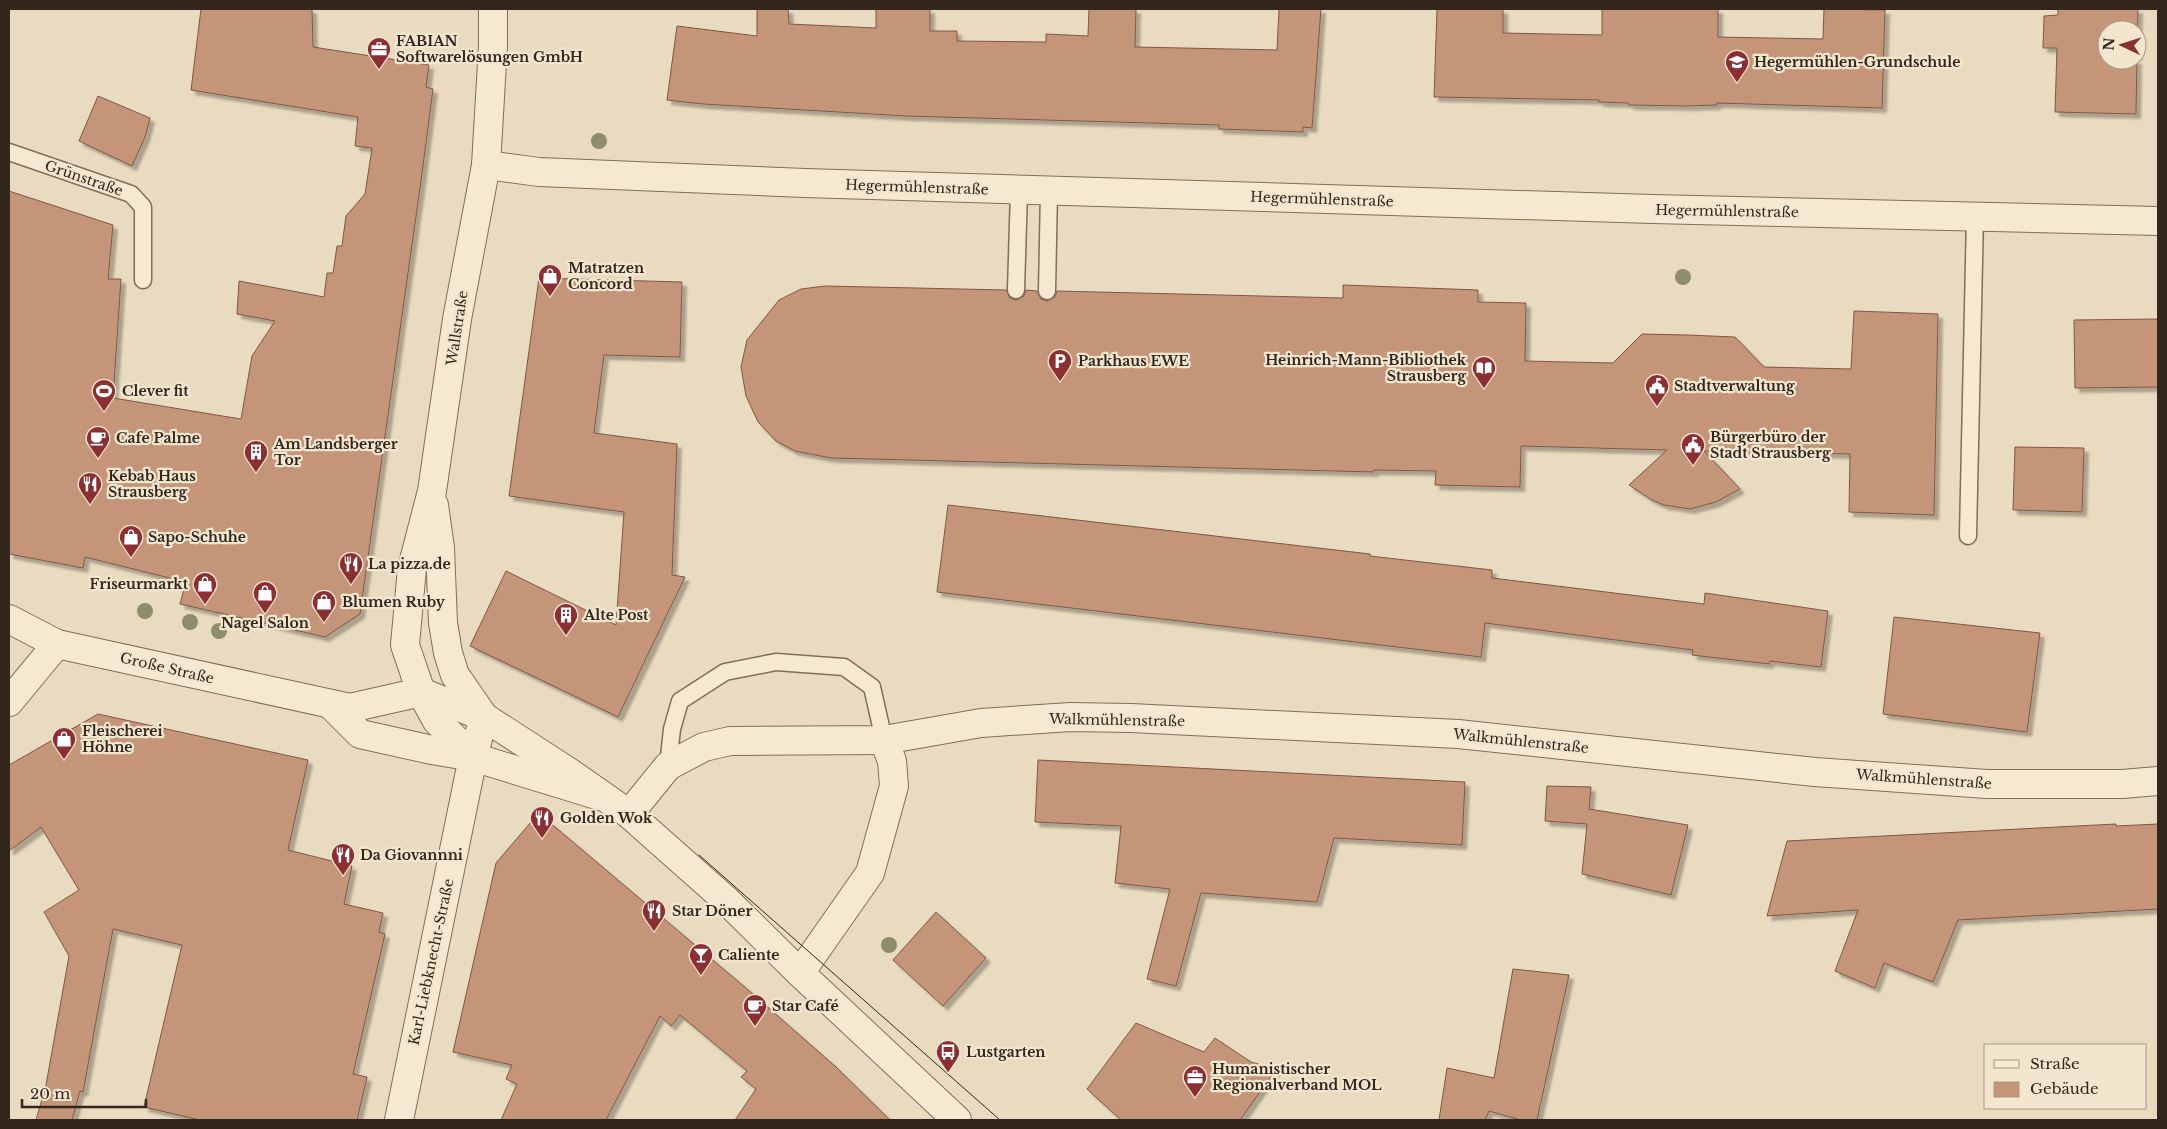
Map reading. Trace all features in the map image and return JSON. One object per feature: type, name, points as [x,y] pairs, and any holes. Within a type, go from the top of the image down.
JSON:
[{"type":"street","name":"Wallstraße","points":[[472,757],[437,721],[421,692],[405,645],[405,626],[412,568],[432,491],[457,319],[486,165],[493,46],[493,9]]},
{"type":"street","name":"Hegermühlenstraße","points":[[486,165],[572,174],[1048,191],[2158,221]]},
{"type":"street","name":"Wallstraße","points":[[432,491],[440,548],[443,623],[448,654],[455,675],[484,717]]},
{"type":"street","name":"Große Straße","points":[[9,618],[57,644],[350,708],[421,692]]},
{"type":"street","points":[[9,702],[57,644]]},
{"type":"street","points":[[421,692],[484,717],[569,772],[600,796],[628,814],[726,900],[800,974],[957,1120]]},
{"type":"street","points":[[330,704],[360,734],[472,757],[600,796]]},
{"type":"street","name":"Karl-Liebknecht-Straße","points":[[398,1120],[472,757],[484,717]]},
{"type":"street","name":"Walkmühlenstraße","points":[[628,814],[668,766],[704,747],[730,741],[884,740],[981,723],[1070,717],[1131,718],[1458,734],[1815,772],[1987,784],[2122,784],[2158,781]]},
{"type":"street","points":[[800,974],[870,873],[894,786],[892,761],[884,740]]},
{"type":"lane","name":"Grünstraße","points":[[9,152],[131,194],[143,207],[143,280]]},
{"type":"lane","points":[[1016,290],[1019,190]]},
{"type":"lane","points":[[1047,291],[1048,191]]},
{"type":"lane","points":[[1968,536],[1975,216]]},
{"type":"lane","points":[[668,766],[672,728],[680,701],[725,672],[776,662],[844,667],[872,687],[884,740]]},
{"type":"building","points":[[201,9],[312,9],[313,47],[429,65],[426,87],[433,89],[360,614],[325,637],[180,604],[186,582],[85,557],[83,568],[9,554],[9,191],[113,225],[108,279],[121,279],[113,398],[241,419],[252,356],[275,321],[237,314],[239,281],[324,297],[327,273],[333,273],[337,246],[342,246],[346,216],[365,194],[372,148],[355,146],[358,117],[191,90]]},
{"type":"building","points":[[757,9],[788,9],[789,24],[876,28],[876,9],[930,9],[930,31],[957,31],[957,41],[1046,42],[1046,34],[1088,36],[1089,9],[1136,9],[1135,47],[1277,50],[1279,9],[1321,9],[1312,128],[1303,127],[1303,132],[1219,129],[1219,125],[906,116],[703,104],[667,100],[677,26],[757,36]]},
{"type":"building","points":[[1437,9],[1503,9],[1503,33],[1602,35],[1602,9],[1718,9],[1718,37],[1823,39],[1824,9],[1885,10],[1882,108],[1717,103],[1717,105],[1688,106],[1629,105],[1628,103],[1599,102],[1599,100],[1434,97]]},
{"type":"building","points":[[2058,9],[2138,9],[2138,20],[2097,20],[2097,70],[2137,70],[2136,114],[2055,112],[2057,48],[2043,48],[2044,16],[2058,15]]},
{"type":"building","points":[[98,96],[150,118],[145,137],[132,166],[79,141]]},
{"type":"building","points":[[539,278],[682,282],[680,357],[604,355],[594,433],[677,444],[672,575],[685,577],[618,717],[470,646],[506,571],[616,625],[624,512],[509,496]]},
{"type":"building","points":[[1343,285],[1478,290],[1478,302],[1526,303],[1525,361],[1613,363],[1642,334],[1687,335],[1735,337],[1764,367],[1851,369],[1854,311],[1938,314],[1934,515],[1849,512],[1850,454],[1704,451],[1740,489],[1716,502],[1690,509],[1664,505],[1652,500],[1629,485],[1667,450],[1521,446],[1520,487],[1435,485],[1436,471],[1374,470],[1374,472],[831,458],[795,451],[776,441],[758,422],[746,396],[741,367],[747,340],[779,300],[801,289],[825,286],[1006,290],[1010,298],[1016,300],[1024,296],[1026,290],[1037,291],[1041,299],[1047,301],[1055,297],[1057,291],[1343,298]]},
{"type":"building","points":[[2158,319],[2158,387],[2075,388],[2074,320]]},
{"type":"building","points":[[2015,447],[2084,448],[2082,512],[2013,510]]},
{"type":"building","points":[[948,505],[1370,554],[1370,556],[1492,570],[1492,578],[1704,604],[1705,593],[1828,611],[1821,667],[1770,661],[1769,664],[1692,655],[1693,650],[1485,623],[1481,657],[937,592]]},
{"type":"building","points":[[1894,617],[2040,633],[2027,732],[1883,714]]},
{"type":"building","points":[[98,714],[308,760],[288,850],[352,866],[344,904],[383,913],[379,932],[385,934],[353,1074],[367,1077],[357,1120],[200,1120],[144,1107],[182,945],[113,929],[83,1092],[80,1091],[72,1120],[36,1120],[46,1085],[69,956],[44,912],[79,890],[41,827],[9,851],[9,765]]},
{"type":"building","points":[[1038,760],[1465,782],[1462,845],[1334,838],[1317,902],[1201,893],[1176,986],[1147,979],[1170,889],[1115,883],[1121,826],[1035,822]]},
{"type":"building","points":[[1547,786],[1591,787],[1589,809],[1688,825],[1671,895],[1582,874],[1587,824],[1545,821]]},
{"type":"building","points":[[548,821],[746,988],[836,1067],[890,1120],[735,1120],[756,1089],[741,1077],[747,1071],[680,1015],[671,1026],[660,1016],[606,1120],[501,1120],[517,1084],[506,1079],[512,1065],[453,1052],[496,863],[531,822]]},
{"type":"building","points":[[2116,824],[2116,826],[2158,824],[2158,909],[1958,920],[1933,982],[1884,963],[1875,988],[1835,971],[1858,910],[1767,916],[1787,841]]},
{"type":"building","points":[[936,912],[986,958],[943,1006],[893,960]]},
{"type":"building","points":[[1513,969],[1569,975],[1537,1120],[1521,1120],[1489,1111],[1485,1120],[1439,1120],[1447,1068],[1494,1078]]},
{"type":"building","points":[[1136,1023],[1204,1052],[1215,1038],[1251,1062],[1276,1069],[1240,1120],[1121,1120],[1087,1089]]},
{"type":"tram line","points":[[699,855],[1000,1120]]},
{"type":"place","name":"FABIAN Softwarelösungen GmbH","points":[[379,70]]},
{"type":"place","name":"Hegermühlen-Grundschule","points":[[1737,83]]},
{"type":"place","name":"Matratzen Concord","points":[[550,297]]},
{"type":"place","name":"Parkhaus EWE","points":[[1060,382]]},
{"type":"place","name":"Heinrich-Mann-Bibliothek Strausberg","points":[[1484,389]]},
{"type":"place","name":"Stadtverwaltung","points":[[1657,407]]},
{"type":"place","name":"Clever fit","points":[[104,412]]},
{"type":"place","name":"Cafe Palme","points":[[98,459]]},
{"type":"place","name":"Bürgerbüro der Stadt Strausberg","points":[[1693,466]]},
{"type":"place","name":"Am Landsberger Tor","points":[[256,473]]},
{"type":"place","name":"Kebab Haus Strausberg","points":[[90,505]]},
{"type":"place","name":"Sapo-Schuhe","points":[[131,558]]},
{"type":"place","name":"La pizza.de","points":[[351,585]]},
{"type":"place","name":"Friseurmarkt","points":[[205,605]]},
{"type":"place","name":"Nagel Salon","points":[[265,614]]},
{"type":"place","name":"Blumen Ruby","points":[[324,623]]},
{"type":"place","name":"Alte Post","points":[[566,636]]},
{"type":"place","name":"Fleischerei Höhne","points":[[64,760]]},
{"type":"place","name":"Golden Wok","points":[[542,839]]},
{"type":"place","name":"Da Giovannni","points":[[343,876]]},
{"type":"place","name":"Star Döner","points":[[654,932]]},
{"type":"place","name":"Caliente","points":[[701,976]]},
{"type":"place","name":"Star Café","points":[[755,1027]]},
{"type":"place","name":"Lustgarten","points":[[948,1073]]},
{"type":"place","name":"Humanistischer Regionalverband MOL","points":[[1195,1098]]}]
